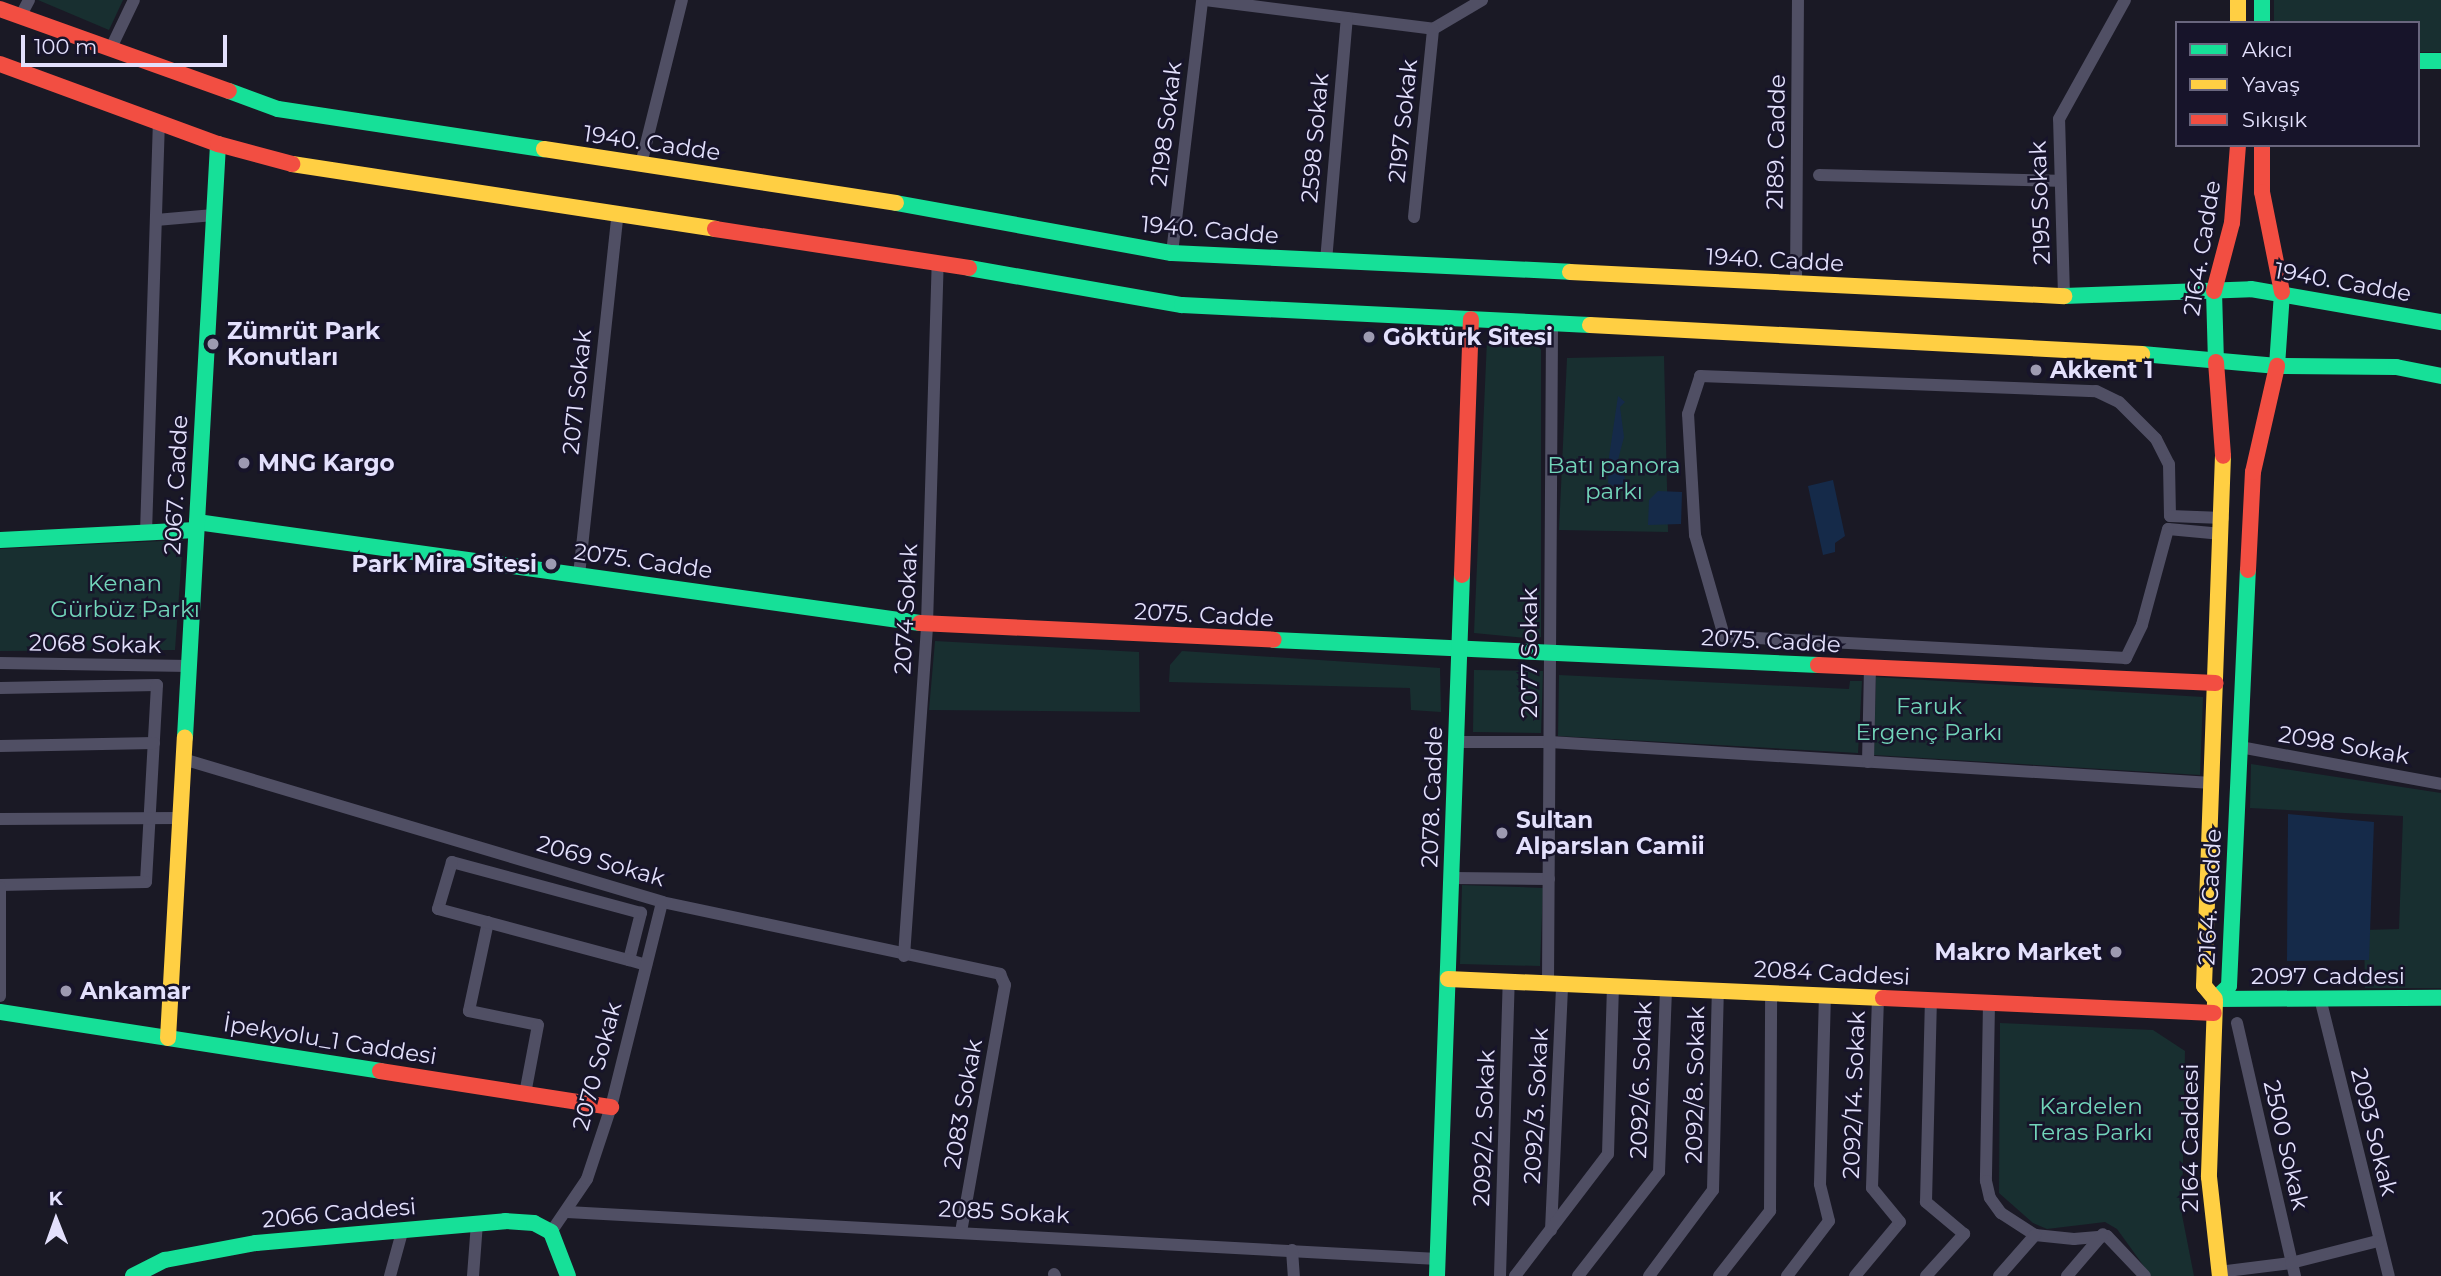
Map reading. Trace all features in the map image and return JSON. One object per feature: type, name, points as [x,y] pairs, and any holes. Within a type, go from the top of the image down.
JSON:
[{"type":"street","points":[[20,17],[29,0]]},
{"type":"street","points":[[110,50],[134,0]]},
{"type":"street","points":[[641,164],[682,0]]},
{"type":"street","points":[[1204,0],[1433,29],[1482,0]]},
{"type":"street","name":"2198 Sokak","points":[[1172,253],[1204,0]]},
{"type":"street","name":"2189. Cadde","points":[[1796,284],[1798,0]]},
{"type":"street","name":"2195 Sokak","points":[[2064,296],[2058,181],[2059,119],[2125,0]]},
{"type":"street","points":[[2238,0],[2238,21]]},
{"type":"street","points":[[2262,0],[2262,21]]},
{"type":"street","name":"1940. Cadde","points":[[0,9],[278,109],[964,213],[1172,253],[2064,296],[2214,291],[2282,292],[2441,322]]},
{"type":"street","name":"2598 Sokak","points":[[1326,261],[1347,18]]},
{"type":"street","name":"2197 Sokak","points":[[1414,217],[1433,29]]},
{"type":"street","points":[[2420,61],[2441,61]]},
{"type":"street","points":[[0,64],[218,144],[302,167],[618,212],[1182,305],[2079,348],[2277,366],[2396,366],[2441,376]]},
{"type":"street","points":[[146,533],[159,123]]},
{"type":"street","name":"2067. Cadde","points":[[167,1038],[218,144]]},
{"type":"street","name":"2164. Cadde","points":[[2238,147],[2232,223],[2214,291],[2223,526],[2203,986],[2215,1006],[2229,986],[2253,471],[2277,366],[2282,292],[2262,192],[2262,147]]},
{"type":"street","points":[[1819,175],[2058,181]]},
{"type":"street","name":"2071 Sokak","points":[[579,575],[618,212]]},
{"type":"street","points":[[156,220],[214,215]]},
{"type":"street","name":"2074 Sokak","points":[[904,956],[928,624],[938,263]]},
{"type":"street","name":"2078. Cadde","points":[[1437,1276],[1471,319]]},
{"type":"street","name":"2077 Sokak","points":[[1552,323],[1549,879],[1555,984]]},
{"type":"street","points":[[1700,376],[2096,391],[2119,402],[2156,439],[2169,464],[2169,522],[2142,625],[2126,659],[1724,636],[1695,535],[1688,414],[1700,376]]},
{"type":"street","points":[[2169,522],[2223,526]]},
{"type":"street","name":"2075. Cadde","points":[[0,540],[146,533],[197,526],[579,575],[928,624],[2216,683]]},
{"type":"street","name":"2068 Sokak","points":[[0,663],[189,666]]},
{"type":"street","points":[[1868,762],[1870,668]]},
{"type":"street","points":[[0,688],[157,685],[146,882],[0,886],[4,997],[0,996]]},
{"type":"street","points":[[1456,742],[1550,742],[2212,783]]},
{"type":"street","points":[[0,746],[153,743]]},
{"type":"street","name":"2098 Sokak","points":[[2240,747],[2441,784]]},
{"type":"street","name":"2069 Sokak","points":[[183,759],[662,902],[904,956],[1000,974],[1005,985]]},
{"type":"street","points":[[0,819],[180,818]]},
{"type":"street","points":[[629,960],[641,913],[452,863],[438,909],[646,965]]},
{"type":"street","points":[[1452,878],[1549,879]]},
{"type":"street","name":"2070 Sokak","points":[[551,1232],[568,1212],[587,1179],[611,1107],[662,902]]},
{"type":"street","points":[[488,922],[469,1011],[538,1025],[526,1094]]},
{"type":"street","name":"2084 Caddesi","points":[[1448,979],[1989,1003],[2215,1006]]},
{"type":"street","name":"2092/2. Sokak","points":[[1500,1276],[1509,981]]},
{"type":"street","name":"2092/3. Sokak","points":[[1551,1230],[1555,984]]},
{"type":"street","name":"2083 Sokak","points":[[961,1231],[1005,985]]},
{"type":"street","points":[[1515,1276],[1600,1169],[1609,1149],[1613,986]]},
{"type":"street","name":"2092/6. Sokak","points":[[1578,1276],[1658,1172],[1667,989]]},
{"type":"street","name":"2092/8. Sokak","points":[[1649,1276],[1709,1200],[1714,1180],[1718,991]]},
{"type":"street","points":[[1719,1276],[1769,1214],[1771,993]]},
{"type":"street","points":[[1787,1276],[1829,1221],[1820,1184],[1825,996]]},
{"type":"street","name":"2092/14. Sokak","points":[[1855,1276],[1900,1222],[1873,1192],[1878,998]]},
{"type":"street","name":"2097 Caddesi","points":[[2215,1006],[2320,998],[2441,998]]},
{"type":"street","name":"2093 Sokak","points":[[2320,998],[2378,1241],[2389,1276]]},
{"type":"street","points":[[1926,1276],[1964,1234],[1926,1202],[1931,1000]]},
{"type":"street","points":[[1989,1003],[1986,1189],[2000,1213],[2035,1235],[2074,1239],[2102,1234]]},
{"type":"street","name":"2164 Caddesi","points":[[2215,1006],[2209,1177],[2220,1274]]},
{"type":"street","name":"İpekyolu_1 Caddesi","points":[[0,1012],[611,1107]]},
{"type":"street","name":"2500 Sokak","points":[[2237,1023],[2293,1269]]},
{"type":"street","name":"2085 Sokak","points":[[568,1212],[961,1231],[1438,1259]]},
{"type":"street","name":"2066 Caddesi","points":[[133,1276],[192,1253],[256,1243],[517,1221],[551,1232]]},
{"type":"street","points":[[473,1276],[477,1223]]},
{"type":"street","points":[[390,1276],[401,1232]]},
{"type":"street","points":[[551,1232],[568,1276]]},
{"type":"street","points":[[2102,1234],[2139,1273]]},
{"type":"street","points":[[2067,1276],[2102,1234]]},
{"type":"street","points":[[1999,1276],[2035,1235]]},
{"type":"street","points":[[2220,1274],[2293,1269],[2378,1241]]},
{"type":"street","points":[[1292,1250],[1294,1276]]},
{"type":"green space","points":[[38,0],[123,0],[109,30]]},
{"type":"green space","points":[[2274,0],[2441,0],[2441,52],[2420,52],[2420,21],[2274,21]]},
{"type":"green space","points":[[1487,340],[1536,342],[1541,350],[1541,637],[1536,639],[1474,633]]},
{"type":"green space","name":"Batı panora parkı","points":[[1664,356],[1668,532],[1559,530],[1567,358]]},
{"type":"green space","name":"Kenan Gürbüz Parkı","points":[[183,540],[175,650],[0,651],[0,549]]},
{"type":"green space","points":[[935,641],[1139,652],[1140,712],[929,710]]},
{"type":"green space","points":[[1182,651],[1440,668],[1441,712],[1411,710],[1410,688],[1169,682],[1170,665]]},
{"type":"green space","points":[[1474,670],[1543,671],[1541,733],[1473,732]]},
{"type":"green space","name":"Faruk Ergenç Parkı","points":[[1559,675],[1849,689],[1850,681],[1862,681],[1858,753],[1558,736]]},
{"type":"green space","name":"Faruk Ergenç Parkı","points":[[1876,677],[2203,697],[2200,775],[1874,755]]},
{"type":"green space","points":[[2251,764],[2441,793],[2441,988],[2365,988],[2364,930],[2399,929],[2403,816],[2250,808]]},
{"type":"green space","points":[[1462,885],[1543,888],[1540,966],[1460,964]]},
{"type":"green space","name":"Kardelen Teras Parkı","points":[[2000,1023],[2153,1030],[2185,1051],[2182,1215],[2194,1276],[2151,1276],[2117,1229],[2105,1222],[2047,1229],[2033,1223],[1999,1193]]},
{"type":"water","points":[[1618,396],[1625,402],[1620,407],[1624,437],[1618,460],[1625,478],[1622,485],[1613,486],[1608,483],[1609,457]]},
{"type":"water","points":[[1833,480],[1845,536],[1835,543],[1835,552],[1823,555],[1808,486]]},
{"type":"water","points":[[1658,491],[1682,492],[1681,524],[1648,525],[1649,500]]},
{"type":"water","points":[[2288,814],[2374,822],[2369,960],[2287,961]]},
{"type":"traffic: fast","points":[[2262,0],[2262,21]]},
{"type":"traffic: fast","points":[[2420,61],[2441,61]]},
{"type":"traffic: fast","points":[[229,91],[278,109],[544,149]]},
{"type":"traffic: fast","points":[[185,737],[218,144]]},
{"type":"traffic: fast","points":[[896,203],[1172,253],[1570,272]]},
{"type":"traffic: fast","points":[[969,268],[1182,305],[1590,325]]},
{"type":"traffic: fast","points":[[2064,296],[2251,289],[2441,322]]},
{"type":"traffic: fast","points":[[2214,291],[2216,362]]},
{"type":"traffic: fast","points":[[2277,366],[2282,292]]},
{"type":"traffic: fast","points":[[2142,354],[2277,366],[2396,367],[2441,376]]},
{"type":"traffic: fast","points":[[197,522],[920,623]]},
{"type":"traffic: fast","points":[[0,540],[196,530]]},
{"type":"traffic: fast","points":[[2215,999],[2229,986],[2248,570]]},
{"type":"traffic: fast","points":[[1437,1276],[1462,575]]},
{"type":"traffic: fast","points":[[1274,640],[1818,665]]},
{"type":"traffic: fast","points":[[2215,999],[2441,998]]},
{"type":"traffic: fast","points":[[0,1012],[380,1071]]},
{"type":"traffic: fast","points":[[133,1276],[165,1260],[256,1243],[505,1221],[534,1223],[551,1232],[568,1276]]},
{"type":"traffic: slow","points":[[2238,0],[2238,21]]},
{"type":"traffic: slow","points":[[544,149],[896,203]]},
{"type":"traffic: slow","points":[[292,164],[715,229]]},
{"type":"traffic: slow","points":[[1570,272],[2064,296]]},
{"type":"traffic: slow","points":[[1590,325],[2142,354]]},
{"type":"traffic: slow","points":[[2215,999],[2204,986],[2223,456]]},
{"type":"traffic: slow","points":[[168,1038],[185,737]]},
{"type":"traffic: slow","points":[[1448,979],[1883,998]]},
{"type":"traffic: slow","points":[[2215,1002],[2209,1177],[2220,1276]]},
{"type":"traffic: jam","points":[[0,9],[229,91]]},
{"type":"traffic: jam","points":[[0,64],[218,144],[292,164]]},
{"type":"traffic: jam","points":[[2214,291],[2232,223],[2238,147]]},
{"type":"traffic: jam","points":[[2262,147],[2262,192],[2282,292]]},
{"type":"traffic: jam","points":[[715,229],[969,268]]},
{"type":"traffic: jam","points":[[1462,575],[1471,319]]},
{"type":"traffic: jam","points":[[2216,362],[2223,456]]},
{"type":"traffic: jam","points":[[2248,570],[2253,472],[2277,366]]},
{"type":"traffic: jam","points":[[920,623],[1274,640]]},
{"type":"traffic: jam","points":[[1818,665],[2216,683]]},
{"type":"traffic: jam","points":[[1883,998],[2214,1013]]},
{"type":"traffic: jam","points":[[380,1071],[611,1107]]},
{"type":"place","name":"Göktürk Sitesi","points":[[1369,337]]},
{"type":"place","name":"Zümrüt Park Konutları","points":[[213,344]]},
{"type":"place","name":"Akkent 1","points":[[2036,370]]},
{"type":"place","name":"MNG Kargo","points":[[244,463]]},
{"type":"place","name":"Park Mira Sitesi","points":[[551,564]]},
{"type":"place","name":"Sultan Alparslan Camii","points":[[1502,833]]},
{"type":"place","name":"Makro Market","points":[[2116,952]]},
{"type":"place","name":"Ankamar","points":[[66,991]]}]
